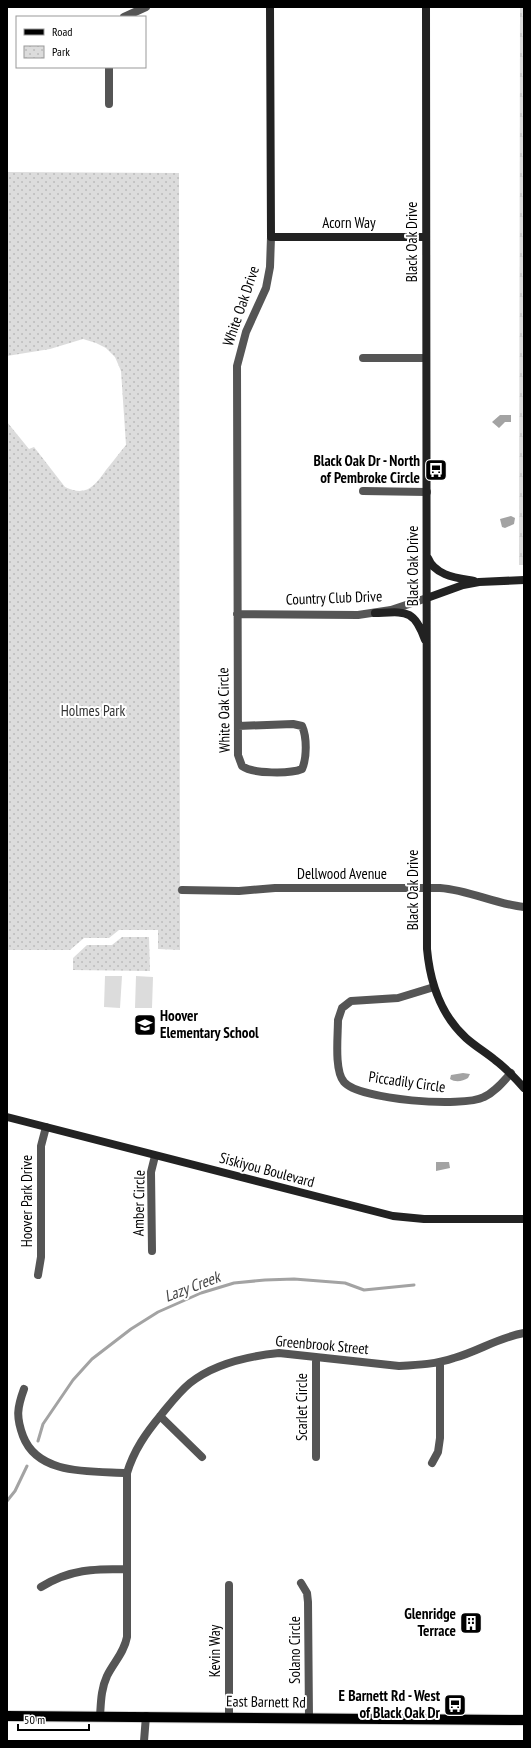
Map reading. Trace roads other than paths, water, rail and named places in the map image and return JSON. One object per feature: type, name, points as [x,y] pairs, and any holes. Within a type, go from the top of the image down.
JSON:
[{"type":"main road","name":"East Barnett Rd","points":[[7,1716],[229,1716],[309,1719],[524,1720]]},
{"type":"street","points":[[126,16],[146,7]]},
{"type":"street","name":"White Oak Drive","points":[[237,614],[237,366],[246,332],[266,288],[270,267],[270,7]]},
{"type":"street","name":"Black Oak Drive","points":[[426,7],[427,949],[429,969],[434,987],[446,1012],[465,1037],[511,1073],[524,1088]]},
{"type":"street","points":[[109,68],[109,104]]},
{"type":"street","name":"Acorn Way","points":[[271,237],[426,237]]},
{"type":"street","points":[[363,358],[426,358]]},
{"type":"street","points":[[363,491],[427,492]]},
{"type":"street","points":[[427,555],[430,564],[441,573],[479,582]]},
{"type":"street","name":"Country Club Drive","points":[[237,614],[358,615],[375,613],[391,610],[479,582],[524,580]]},
{"type":"street","points":[[375,613],[400,612],[410,615],[420,626],[427,647]]},
{"type":"street","name":"White Oak Circle","points":[[237,614],[238,755],[242,766],[252,772],[293,772],[302,769],[305,760],[305,736],[302,726],[293,724],[238,726]]},
{"type":"street","name":"Dellwood Avenue","points":[[182,890],[239,891],[275,888],[456,889],[497,902],[524,907]]},
{"type":"street","name":"Piccadily Circle","points":[[434,987],[398,998],[359,999],[346,1004],[340,1013],[338,1020],[338,1072],[344,1083],[350,1087],[385,1096],[429,1102],[461,1102],[483,1098],[497,1088],[511,1073]]},
{"type":"street","name":"Siskiyou Boulevard","points":[[7,1117],[393,1216],[424,1219],[524,1219]]},
{"type":"street","name":"Hoover Park Drive","points":[[38,1275],[41,1257],[42,1146],[46,1127]]},
{"type":"street","name":"Amber Circle","points":[[152,1251],[151,1172],[155,1156]]},
{"type":"street","name":"Greenbrook Street","points":[[100,1716],[102,1687],[125,1647],[127,1638],[127,1473],[137,1448],[150,1427],[190,1383],[222,1366],[249,1357],[279,1353],[399,1366],[440,1362],[456,1358],[510,1335],[524,1333]]},
{"type":"street","name":"Scarlet Circle","points":[[316,1357],[316,1457]]},
{"type":"street","points":[[432,1463],[438,1452],[440,1438],[440,1362]]},
{"type":"street","points":[[24,1389],[18,1404],[17,1416],[19,1427],[29,1449],[38,1458],[56,1466],[74,1470],[127,1473]]},
{"type":"street","points":[[160,1416],[202,1457]]},
{"type":"street","points":[[41,1587],[64,1575],[78,1571],[100,1569],[127,1570]]},
{"type":"street","name":"Solano Circle","points":[[301,1583],[307,1592],[308,1602],[309,1719]]},
{"type":"street","name":"Kevin Way","points":[[229,1585],[229,1716]]},
{"type":"street","points":[[144,1741],[146,1716]]},
{"type":"waterway","name":"Lazy Creek","points":[[38,1441],[43,1424],[73,1380],[92,1359],[131,1329],[158,1312],[201,1293],[234,1283],[265,1280],[294,1279],[345,1283],[364,1290],[414,1285]]},
{"type":"waterway","name":"Lazy Creek","points":[[7,1501],[15,1491],[27,1466]]},
{"type":"place","name":"Black Oak Dr - North of Pembroke Circle","points":[[436,470]]},
{"type":"place","name":"Hoover Elementary School","points":[[145,1025]]},
{"type":"place","name":"Glenridge Terrace","points":[[471,1623]]},
{"type":"place","name":"E Barnett Rd - West of Black Oak Dr","points":[[455,1705]]},
{"type":"park label","name":"Holmes Park","points":[[93,711]]}]
